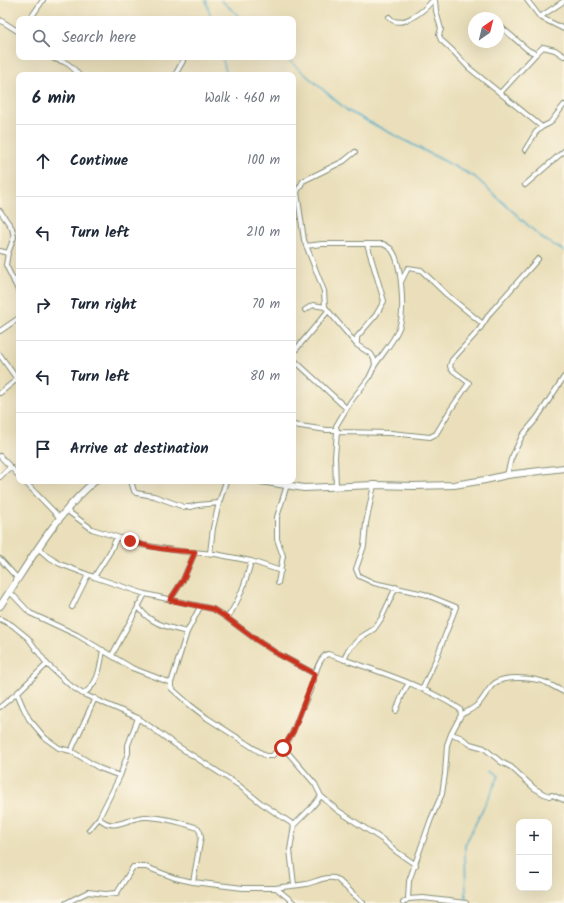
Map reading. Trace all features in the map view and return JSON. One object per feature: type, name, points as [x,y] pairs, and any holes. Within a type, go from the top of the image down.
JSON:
[{"type":"street","points":[[32,16],[43,0]]},
{"type":"street","points":[[389,17],[391,20],[396,22],[403,21],[422,12],[434,0]]},
{"type":"street","points":[[434,0],[441,29],[439,35],[441,40],[469,68],[542,127]]},
{"type":"street","points":[[527,0],[540,17],[564,29]]},
{"type":"street","points":[[540,17],[564,1]]},
{"type":"street","points":[[0,20],[16,30]]},
{"type":"street","points":[[504,29],[528,50],[536,54]]},
{"type":"street","points":[[500,93],[543,47],[555,50],[564,56]]},
{"type":"street","points":[[55,60],[65,62],[76,72]]},
{"type":"street","points":[[177,72],[184,60]]},
{"type":"street","points":[[525,150],[536,132],[550,123],[564,105]]},
{"type":"street","points":[[525,185],[564,151]]},
{"type":"street","points":[[355,152],[344,161],[303,181],[297,192],[299,216],[306,246],[324,291],[327,309],[357,345],[371,354],[375,365]]},
{"type":"street","points":[[0,211],[12,228],[14,237],[8,253],[6,265],[16,286]]},
{"type":"street","points":[[306,246],[322,244],[383,244],[391,249],[397,264],[401,283],[403,308],[399,328],[375,365],[373,372],[346,408],[336,426],[336,487]]},
{"type":"street","points":[[357,345],[356,337],[365,329],[384,302],[366,244]]},
{"type":"street","points":[[0,251],[8,253]]},
{"type":"street","points":[[296,425],[337,431],[409,434],[423,437],[430,437],[436,434],[469,383],[451,369],[450,366],[452,360],[475,336],[490,312],[538,259]]},
{"type":"street","points":[[401,283],[408,268],[422,270],[446,294],[483,324]]},
{"type":"street","points":[[305,310],[313,305],[327,309]]},
{"type":"street","points":[[296,349],[327,309]]},
{"type":"street","points":[[0,331],[16,320]]},
{"type":"street","points":[[0,355],[16,378]]},
{"type":"street","points":[[296,362],[346,408]]},
{"type":"street","points":[[507,475],[511,459],[522,436],[537,418],[564,377]]},
{"type":"street","points":[[0,393],[16,382]]},
{"type":"street","points":[[0,456],[16,473]]},
{"type":"street","points":[[0,477],[10,467]]},
{"type":"street","points":[[280,484],[304,488],[374,485],[454,485],[507,475],[564,468]]},
{"type":"street","points":[[27,484],[60,518]]},
{"type":"street","points":[[0,606],[66,510],[92,484]]},
{"type":"street","points":[[132,484],[136,493],[154,496],[184,507],[219,503]]},
{"type":"street","points":[[210,554],[213,528],[225,484]]},
{"type":"street","points":[[278,583],[283,556],[278,539],[277,517],[287,485]]},
{"type":"street","points":[[374,485],[366,523],[364,546],[358,564],[357,571],[359,576],[374,583],[424,594],[456,607],[436,660],[423,688]]},
{"type":"street","points":[[66,510],[92,528],[142,545],[251,561],[281,571]]},
{"type":"street","points":[[94,577],[110,552],[117,537]]},
{"type":"street","points":[[39,548],[47,556],[60,564],[88,575],[145,594],[213,609],[278,654],[315,674]]},
{"type":"street","points":[[170,600],[183,580],[195,552]]},
{"type":"street","points":[[0,559],[18,579]]},
{"type":"street","points":[[227,618],[241,594],[251,561]]},
{"type":"street","points":[[72,608],[88,575]]},
{"type":"street","points":[[344,660],[348,650],[361,637],[374,629],[381,619],[396,587]]},
{"type":"street","points":[[10,592],[30,613],[77,635],[132,668],[171,683]]},
{"type":"street","points":[[112,655],[145,594]]},
{"type":"street","points":[[138,605],[145,616],[170,628],[187,632]]},
{"type":"street","points":[[200,607],[187,632],[171,683],[171,688],[207,718],[266,756],[272,756],[283,748],[293,732],[315,674],[324,655],[328,654],[389,674],[423,688],[460,709],[461,714]]},
{"type":"street","points":[[0,619],[12,625],[28,638],[47,664],[59,676],[83,694],[138,718],[185,751],[237,784],[294,825]]},
{"type":"street","points":[[83,694],[90,689],[96,680],[103,650]]},
{"type":"street","points":[[0,707],[47,664]]},
{"type":"street","points":[[408,899],[409,881],[416,865],[431,819],[442,794],[447,745],[461,714],[478,705],[486,692],[496,682],[517,678],[533,680],[546,683],[564,692]]},
{"type":"street","points":[[396,711],[409,682]]},
{"type":"street","points":[[17,693],[29,719],[45,738],[59,748],[71,751],[98,768],[120,776]]},
{"type":"street","points":[[71,751],[95,698]]},
{"type":"street","points":[[89,830],[99,818],[120,776],[128,753],[128,745],[138,718]]},
{"type":"street","points":[[451,734],[460,737],[470,744],[484,748],[501,762],[511,767],[524,780],[544,794],[550,796],[552,795],[564,800]]},
{"type":"street","points":[[283,748],[315,784],[321,796],[337,810],[383,840],[416,865]]},
{"type":"street","points":[[294,885],[290,850],[294,825],[312,808],[321,796]]},
{"type":"street","points":[[99,818],[104,824],[109,825],[145,817],[198,828],[201,837],[194,882]]},
{"type":"street","points":[[66,903],[88,892],[105,894],[116,893],[134,867],[146,867],[175,878],[194,882],[243,888],[276,888],[306,884],[333,877],[363,903]]},
{"type":"street","points":[[276,888],[294,903]]},
{"type":"street","points":[[403,903],[408,899],[423,898],[466,903]]},
{"type":"waterway","points":[[206,0],[210,16]]},
{"type":"waterway","points":[[221,0],[239,16]]},
{"type":"waterway","points":[[223,60],[226,72]]},
{"type":"waterway","points":[[288,60],[348,111],[475,177],[543,239],[564,251]]},
{"type":"waterway","points":[[466,901],[465,845],[499,776],[492,770]]},
{"type":"route","points":[[130,541],[142,545],[195,552],[183,580],[170,600],[213,609],[278,654],[315,674],[293,732],[283,748]]}]
